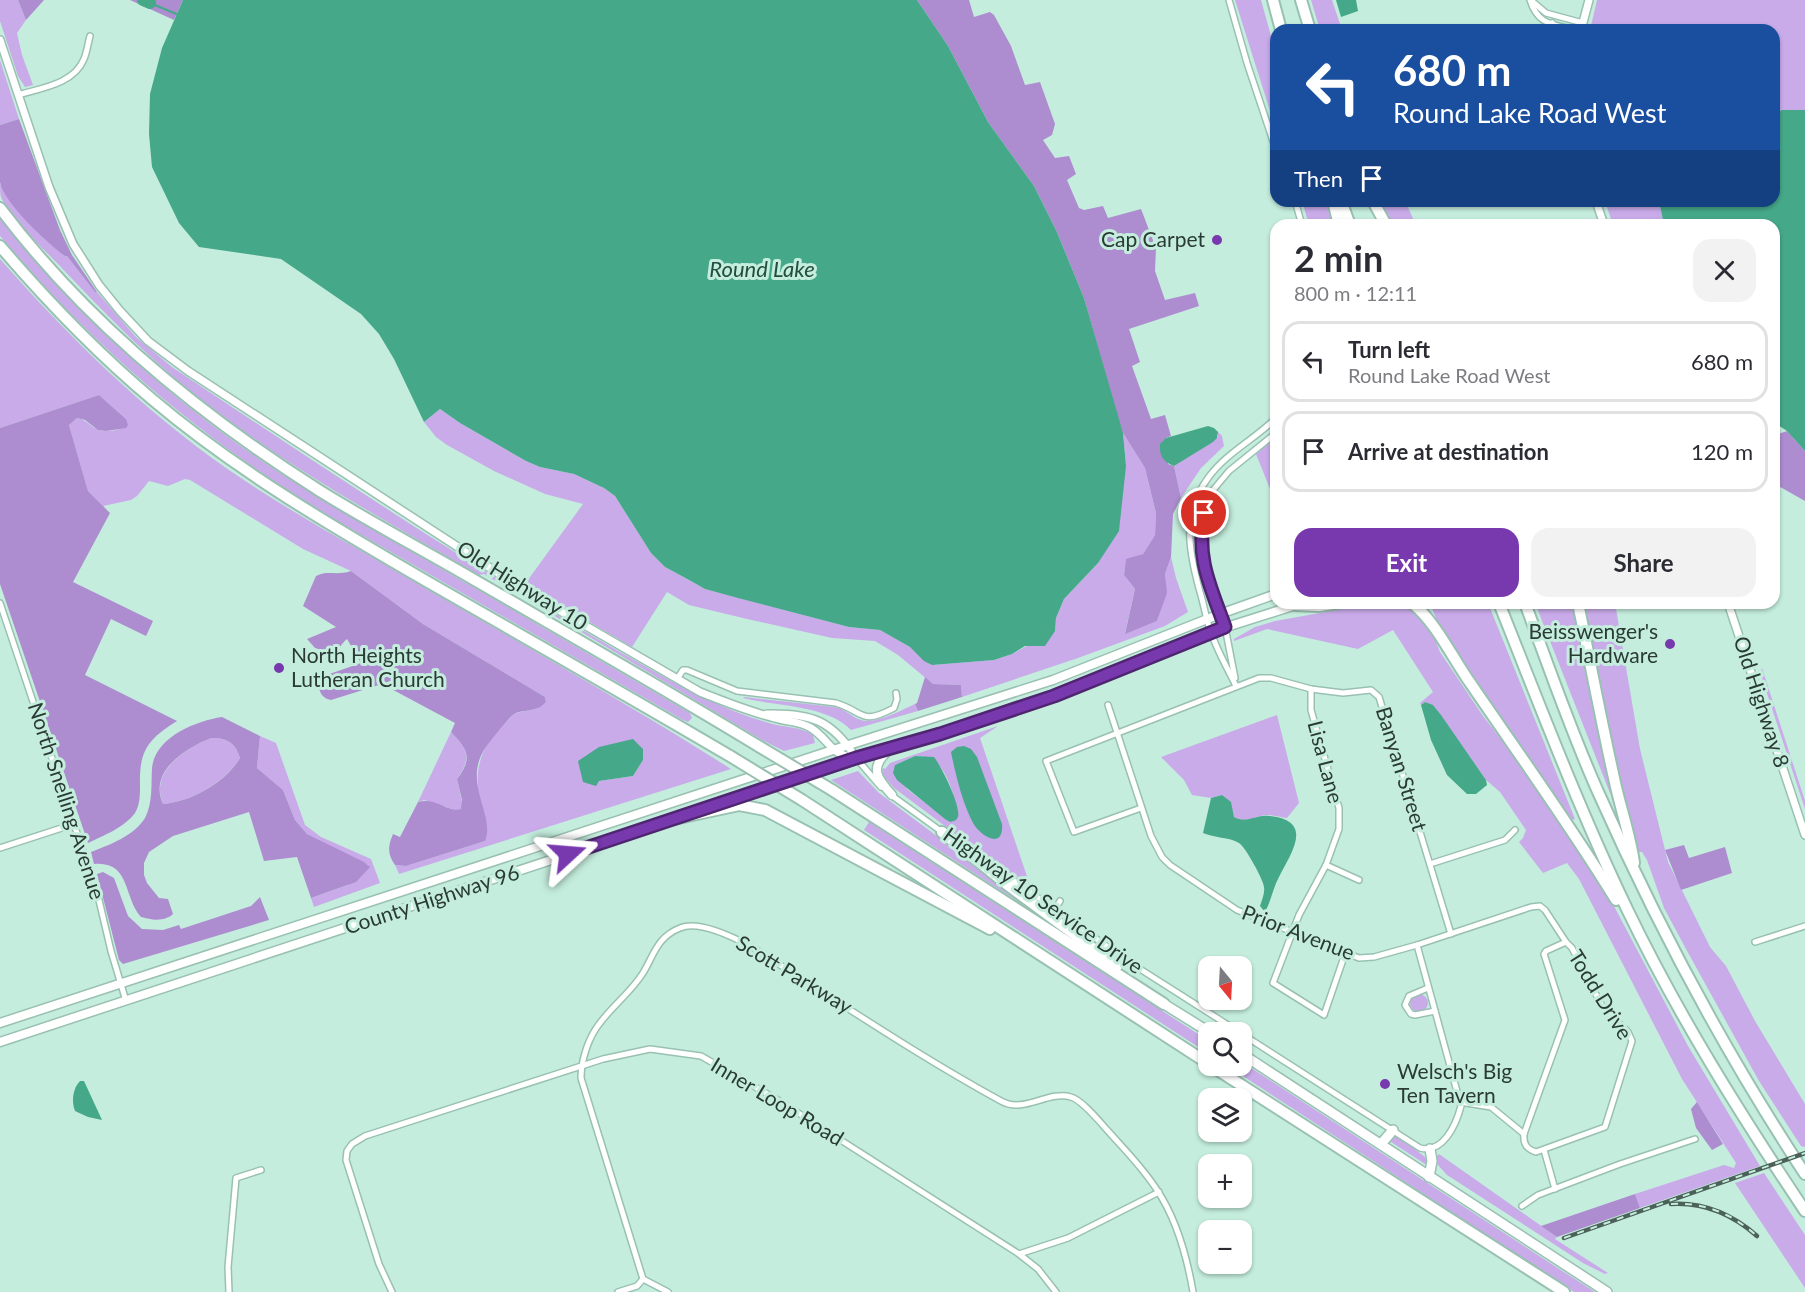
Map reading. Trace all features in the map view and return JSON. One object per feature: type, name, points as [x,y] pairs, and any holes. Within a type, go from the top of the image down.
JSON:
[{"type":"highway","points":[[1273,0],[1279,24]]},
{"type":"highway","points":[[1301,0],[1308,24]]},
{"type":"highway","points":[[0,208],[64,284],[131,350],[242,438],[320,491],[832,790],[1198,1025]]},
{"type":"highway","points":[[0,246],[60,314],[91,345],[154,401],[225,456],[352,538],[802,800],[1198,1057]]},
{"type":"highway","points":[[1418,609],[1429,620],[1460,669],[1589,856],[1651,956],[1722,1082],[1805,1211]]},
{"type":"highway","points":[[1427,609],[1429,620]]},
{"type":"highway","points":[[1501,609],[1584,814],[1651,956]]},
{"type":"highway","points":[[1527,609],[1598,792],[1674,953],[1754,1095],[1805,1174]]},
{"type":"highway","points":[[1579,609],[1611,768],[1624,822],[1632,843],[1636,875]]},
{"type":"highway","points":[[674,819],[739,805],[765,810],[1047,959]]},
{"type":"highway","points":[[942,832],[1164,1004]]},
{"type":"highway","points":[[1252,1060],[1607,1292]]},
{"type":"highway","points":[[1227,1076],[1564,1292]]},
{"type":"highway","points":[[1381,1144],[1393,1130]]},
{"type":"highway","points":[[1430,1149],[1431,1178]]},
{"type":"main road","name":"County Highway 96","points":[[0,1023],[1053,680],[1270,596]]},
{"type":"main road","name":"County Highway 96","points":[[0,1042],[856,758],[1054,696],[1211,632],[1284,609]]},
{"type":"main road","points":[[892,795],[880,780],[876,766],[888,751],[902,745]]},
{"type":"street","points":[[1229,0],[1270,132]]},
{"type":"street","points":[[1531,0],[1546,13],[1574,24]]},
{"type":"street","points":[[1531,0],[1534,12],[1550,24]]},
{"type":"street","points":[[1583,24],[1589,0]]},
{"type":"street","points":[[18,95],[63,81],[74,74],[83,62],[90,36]]},
{"type":"street","name":"Old Highway 10","points":[[0,40],[64,225],[87,267],[114,304],[148,341],[168,357],[289,438],[486,566],[677,679],[726,703],[810,727],[833,750],[843,756],[856,758]]},
{"type":"street","points":[[1236,686],[1211,632],[1190,554],[1190,530],[1193,508],[1199,491],[1209,476],[1229,455],[1270,424]]},
{"type":"street","points":[[1236,686],[1225,627],[1202,559],[1200,535],[1204,513],[1214,489],[1229,471],[1270,438]]},
{"type":"street","points":[[1229,455],[1238,464]]},
{"type":"street","name":"North Snelling Avenue","points":[[0,603],[98,896],[126,1001]]},
{"type":"street","name":"Old Highway 8","points":[[1730,609],[1805,835]]},
{"type":"street","points":[[677,679],[683,670],[687,670],[737,692],[836,703],[850,708],[862,717],[894,708],[896,693]]},
{"type":"street","name":"Banyan Street","points":[[1141,808],[1074,832],[1046,761],[1259,678],[1271,678],[1311,689],[1343,693],[1371,690],[1378,695],[1451,934]]},
{"type":"street","name":"Lisa Lane","points":[[1311,689],[1311,710],[1339,808],[1339,830],[1326,865],[1307,897],[1273,983],[1324,1015],[1345,954]]},
{"type":"street","name":"Prior Avenue","points":[[1108,705],[1156,847],[1170,865],[1237,910],[1345,954],[1365,959],[1417,945]]},
{"type":"street","name":"Old Highway 10","points":[[764,714],[789,714],[815,719],[833,729],[848,745],[856,758]]},
{"type":"street","name":"Highway 10 Service Drive","points":[[856,758],[876,782],[942,832],[969,848],[1077,926],[1223,1022]]},
{"type":"street","points":[[0,848],[74,824]]},
{"type":"street","points":[[1430,864],[1506,840],[1515,830]]},
{"type":"street","points":[[1326,865],[1359,880]]},
{"type":"street","points":[[1055,909],[1060,901]]},
{"type":"street","name":"Todd Drive","points":[[1417,945],[1536,906],[1545,910],[1572,948],[1602,1006],[1628,1032],[1632,1041],[1605,1127],[1544,1150]]},
{"type":"street","name":"Scott Parkway","points":[[581,1066],[595,1030],[643,973],[651,953],[665,937],[685,926],[712,930],[750,946],[1004,1103],[1016,1106],[1063,1095],[1074,1098],[1097,1119],[1144,1170],[1159,1192]]},
{"type":"street","points":[[1755,942],[1805,926]]},
{"type":"street","name":"Todd Drive","points":[[1524,1134],[1565,1020],[1544,954],[1566,942]]},
{"type":"street","points":[[1393,1130],[1420,1148],[1430,1149],[1441,1143],[1456,1121],[1460,1102],[1417,945]]},
{"type":"street","points":[[1428,988],[1409,996],[1405,1005],[1411,1014],[1435,1011]]},
{"type":"street","name":"Highway 10 Service Drive","points":[[1252,1041],[1393,1130]]},
{"type":"street","name":"Inner Loop Road","points":[[392,1292],[379,1264],[346,1160],[347,1152],[352,1144],[365,1136],[581,1066],[650,1049],[701,1056],[778,1100],[1019,1254],[1038,1269],[1056,1292]]},
{"type":"street","points":[[581,1066],[581,1078],[643,1279],[668,1292]]},
{"type":"street","points":[[1460,1102],[1491,1107],[1524,1134],[1524,1143],[1527,1147],[1536,1152],[1544,1150],[1555,1189]]},
{"type":"street","points":[[1522,1206],[1538,1195],[1695,1139]]},
{"type":"street","points":[[229,1292],[228,1267],[236,1178],[261,1170]]},
{"type":"street","points":[[1019,1254],[1068,1238],[1159,1192],[1182,1245],[1193,1292]]},
{"type":"street","points":[[618,1292],[637,1286],[643,1279]]},
{"type":"shaded area","points":[[0,0],[18,0],[26,20],[17,33],[33,85],[25,87],[18,76],[0,21]]},
{"type":"shaded area","points":[[18,0],[44,0],[26,20]]},
{"type":"shaded area","points":[[130,0],[183,0],[174,20]]},
{"type":"shaded area","points":[[917,0],[969,0],[974,17],[990,12],[994,15],[1011,46],[1025,85],[1040,82],[1055,124],[1052,135],[1043,140],[1055,158],[1069,156],[1076,174],[1067,180],[1079,208],[1084,210],[1103,206],[1108,218],[1141,209],[1156,248],[1155,271],[1165,300],[1195,293],[1199,306],[1129,329],[1140,362],[1132,366],[1151,419],[1165,415],[1171,436],[1166,438],[1168,464],[1174,466],[1181,498],[1173,514],[1171,557],[1165,574],[1167,593],[1157,621],[1125,634],[1135,589],[1124,575],[1126,559],[1143,554],[1155,535],[1156,513],[1145,468],[1123,433],[1084,298],[1056,230],[1034,186],[988,122],[948,46]]},
{"type":"shaded area","points":[[1235,0],[1261,0],[1270,32],[1270,111]]},
{"type":"shaded area","points":[[1311,0],[1332,0],[1340,24],[1318,24]]},
{"type":"shaded area","points":[[1597,0],[1805,0],[1805,110],[1780,111],[1780,24],[1591,24]]},
{"type":"shaded area","points":[[0,60],[19,119],[0,125]]},
{"type":"shaded area","points":[[19,119],[60,230],[72,255],[97,292],[67,256],[57,250],[27,222],[3,190],[0,182],[0,125]]},
{"type":"shaded area","points":[[0,184],[29,223],[55,248],[67,256],[95,292],[136,337],[172,367],[412,525],[595,637],[712,701],[754,719],[808,732],[813,735],[815,743],[784,751],[762,740],[484,574],[479,575],[376,515],[241,430],[169,373],[93,301],[18,222],[1,197]]},
{"type":"shaded area","points":[[1304,207],[1332,207],[1334,219],[1307,219]]},
{"type":"shaded area","points":[[1382,207],[1408,207],[1413,219],[1388,219]]},
{"type":"shaded area","points":[[1607,207],[1660,207],[1663,219],[1611,219]]},
{"type":"shaded area","points":[[0,218],[57,286],[89,319],[157,381],[229,438],[336,508],[690,713],[692,718],[688,722],[683,720],[330,517],[238,456],[153,390],[74,317],[0,236]]},
{"type":"shaded area","points":[[0,259],[108,372],[167,423],[229,470],[302,517],[580,678],[731,769],[399,874],[395,865],[406,866],[485,841],[478,788],[481,760],[487,746],[512,716],[542,706],[546,702],[545,697],[423,624],[351,571],[303,549],[190,480],[185,479],[168,486],[149,481],[131,500],[103,506],[88,491],[69,425],[77,418],[102,431],[126,427],[126,419],[99,395],[0,428]],"holes":[[[643,760],[633,776],[599,781]]]},
{"type":"shaded area","points":[[99,395],[126,419],[128,425],[126,428],[98,430],[85,420],[77,418],[69,425],[88,491],[110,513],[73,582],[153,621],[146,636],[111,619],[85,675],[177,721],[152,740],[147,747],[141,763],[139,799],[135,813],[120,827],[88,843],[0,584],[0,428]]},
{"type":"shaded area","points":[[440,409],[526,461],[540,467],[574,474],[604,488],[615,496],[651,553],[665,567],[705,589],[849,627],[880,630],[910,647],[932,665],[994,660],[1012,654],[1055,631],[1056,618],[1064,599],[1098,563],[1126,466],[1123,433],[1145,468],[1156,513],[1155,535],[1143,554],[1126,560],[1124,575],[1135,589],[1125,633],[1157,621],[1166,593],[1165,574],[1171,557],[1188,612],[1165,626],[962,697],[961,685],[933,684],[898,655],[875,641],[832,638],[747,619],[689,605],[667,592],[632,647],[525,584],[583,504],[545,494],[494,471],[447,445],[436,437],[424,422]]},
{"type":"shaded area","points":[[1787,431],[1805,451],[1805,501],[1780,487],[1780,433]]},
{"type":"shaded area","points":[[1218,432],[1222,436],[1224,446],[1201,468],[1181,498],[1174,466],[1218,437]]},
{"type":"shaded area","points":[[1270,442],[1270,489],[1256,454]]},
{"type":"shaded area","points":[[351,571],[423,624],[545,697],[546,702],[539,707],[516,713],[509,719],[486,747],[479,760],[477,773],[486,820],[485,841],[406,866],[395,865],[392,861],[389,850],[393,834],[400,837],[418,802],[424,801],[451,809],[461,809],[462,800],[457,779],[467,760],[465,749],[451,732],[455,723],[382,684],[331,700],[320,692],[321,677],[361,663],[347,639],[332,653],[315,648],[307,639],[336,627],[303,606],[316,576],[324,573]]},
{"type":"shaded area","points":[[1342,609],[1410,609],[1421,618],[1435,639],[1440,652],[1483,716],[1534,782],[1606,891],[1688,1046],[1760,1166],[1640,1208],[1635,1194],[1724,1165],[1734,1168],[1736,1163],[1682,1079],[1579,879],[1567,863],[1543,873],[1519,842],[1526,830],[1500,792],[1486,780],[1434,706],[1425,702],[1421,705],[1420,703],[1433,692],[1393,630],[1358,649],[1267,629],[1234,641],[1255,627],[1275,621]]},
{"type":"shaded area","points":[[1432,609],[1490,609],[1575,819],[1569,821],[1435,623],[1437,621]]},
{"type":"shaded area","points":[[1537,609],[1574,609],[1613,792],[1610,793]]},
{"type":"shaded area","points":[[1584,609],[1616,609],[1640,749],[1668,862],[1710,947],[1726,966],[1755,1021],[1805,1104],[1805,1147],[1801,1146],[1759,1081],[1686,949],[1664,908],[1647,860],[1642,852],[1637,852],[1629,826]]},
{"type":"shaded area","points":[[1762,668],[1805,801],[1805,809],[1760,672]]},
{"type":"shaded area","points":[[925,677],[933,684],[961,685],[962,697],[918,711],[915,704]]},
{"type":"shaded area","points":[[744,697],[835,707],[857,719],[867,721],[888,716],[915,704],[918,711],[851,730],[841,722],[815,711]]},
{"type":"shaded area","points":[[1277,715],[1299,803],[1287,818],[1267,815],[1247,820],[1234,817],[1230,802],[1222,795],[1211,798],[1192,795],[1184,780],[1161,757]]},
{"type":"shaded area","points":[[222,717],[260,736],[257,768],[283,790],[295,820],[307,834],[370,867],[356,882],[311,898],[297,857],[264,861],[249,812],[173,836],[149,852],[144,863],[144,875],[147,883],[159,898],[168,899],[173,914],[166,918],[141,917],[135,909],[120,874],[114,868],[94,864],[91,852],[128,835],[145,818],[150,800],[152,768],[161,748],[178,732]],"holes":[[[211,738],[226,740],[236,748],[240,758],[234,767],[217,783],[196,795],[163,804],[160,792],[161,781],[172,762],[191,748]]]},
{"type":"shaded area","points":[[998,726],[980,738],[1032,891],[894,788],[882,774],[883,768],[885,769],[890,763]],"holes":[[[915,756],[933,760],[939,766],[948,781],[957,807],[950,822],[907,789],[895,765]]]},
{"type":"shaded area","points":[[451,732],[466,754],[465,765],[457,779],[463,807],[459,811],[424,800],[418,802]]},
{"type":"shaded area","points":[[260,736],[276,743],[305,825],[321,837],[371,859],[380,883],[314,907],[311,898],[348,885],[368,865],[307,834],[295,820],[283,790],[257,768]]},
{"type":"shaded area","points":[[211,738],[230,742],[236,748],[240,758],[234,767],[216,783],[196,795],[163,804],[160,792],[165,771],[181,755]]},
{"type":"shaded area","points":[[858,771],[879,793],[1032,907],[1031,910],[831,780]]},
{"type":"shaded area","points":[[869,822],[1198,1034],[1198,1047],[864,830]]},
{"type":"shaded area","points":[[1684,845],[1689,858],[1725,847],[1732,873],[1681,890],[1665,850]]},
{"type":"shaded area","points":[[103,872],[114,878],[128,916],[142,929],[163,930],[179,925],[181,929],[251,906],[260,897],[269,920],[123,964],[119,960],[97,874]]},
{"type":"shaded area","points":[[1419,994],[1425,997],[1428,1003],[1425,1009],[1419,1012],[1413,1009],[1410,1003],[1413,997]]},
{"type":"shaded area","points":[[1252,1069],[1595,1292],[1574,1292],[1243,1076],[1252,1076]]},
{"type":"shaded area","points":[[1697,1102],[1723,1144],[1712,1150],[1696,1128],[1691,1109]]},
{"type":"shaded area","points":[[1398,1136],[1425,1157],[1427,1162],[1425,1164],[1388,1140]]},
{"type":"shaded area","points":[[1439,1154],[1557,1237],[1555,1239],[1608,1273],[1605,1274],[1583,1263],[1447,1175],[1437,1164],[1436,1157]]},
{"type":"shaded area","points":[[1764,1173],[1805,1235],[1805,1288],[1735,1183]]},
{"type":"shaded area","points":[[1635,1194],[1640,1208],[1557,1237],[1541,1226]]},
{"type":"water","name":"Round Lake","points":[[183,0],[917,0],[948,46],[988,122],[1034,186],[1056,230],[1084,298],[1123,433],[1126,466],[1119,531],[1098,563],[1064,599],[1056,618],[1055,631],[1045,646],[1025,646],[1012,654],[994,660],[932,665],[924,661],[910,647],[880,630],[849,627],[705,589],[665,567],[651,553],[615,496],[604,488],[574,474],[540,467],[526,461],[440,409],[424,422],[394,359],[379,334],[361,314],[281,259],[199,247],[179,223],[152,167],[149,134],[150,94],[162,48]]},
{"type":"water","points":[[1336,0],[1356,0],[1358,11],[1341,17]]},
{"type":"water","points":[[1805,110],[1805,451],[1780,426],[1780,219],[1663,219],[1660,207],[1780,207],[1780,111]]},
{"type":"water","points":[[1208,426],[1218,432],[1213,442],[1174,466],[1162,458],[1160,444],[1166,438]]},
{"type":"water","points":[[1425,702],[1433,705],[1441,715],[1486,780],[1487,785],[1476,794],[1467,794],[1447,775],[1431,740],[1421,705]]},
{"type":"water","points":[[633,739],[643,749],[643,760],[633,776],[599,781],[596,786],[583,782],[578,761],[599,747]]},
{"type":"water","points":[[964,746],[971,749],[977,757],[1002,824],[1002,832],[996,839],[981,833],[973,823],[963,798],[951,752],[957,747]]},
{"type":"water","points":[[915,756],[934,757],[957,804],[958,817],[956,820],[950,822],[945,819],[897,780],[893,773],[895,765]]},
{"type":"water","points":[[1222,795],[1231,802],[1234,817],[1243,820],[1265,816],[1284,819],[1292,824],[1296,831],[1293,848],[1265,912],[1260,906],[1264,892],[1263,884],[1242,846],[1231,840],[1203,833],[1211,798]]},
{"type":"water","points":[[80,1081],[84,1081],[102,1120],[75,1111],[73,1095]]},
{"type":"waterway","points":[[143,0],[150,3]]},
{"type":"waterway","points":[[150,3],[179,15]]},
{"type":"railway","points":[[1564,1238],[1805,1153]]},
{"type":"railway","points":[[1671,1204],[1707,1207],[1738,1221],[1757,1236]]},
{"type":"place","name":"Cap Carpet","points":[[1217,240]]},
{"type":"place","name":"Beisswenger's Hardware","points":[[1670,644]]},
{"type":"place","name":"North Heights Lutheran Church","points":[[279,668]]},
{"type":"place","name":"Welsch's Big Ten Tavern","points":[[1385,1084]]},
{"type":"route","points":[[568,854],[856,758],[940,734],[1054,696],[1225,627],[1202,559],[1200,535],[1204,513]]}]
